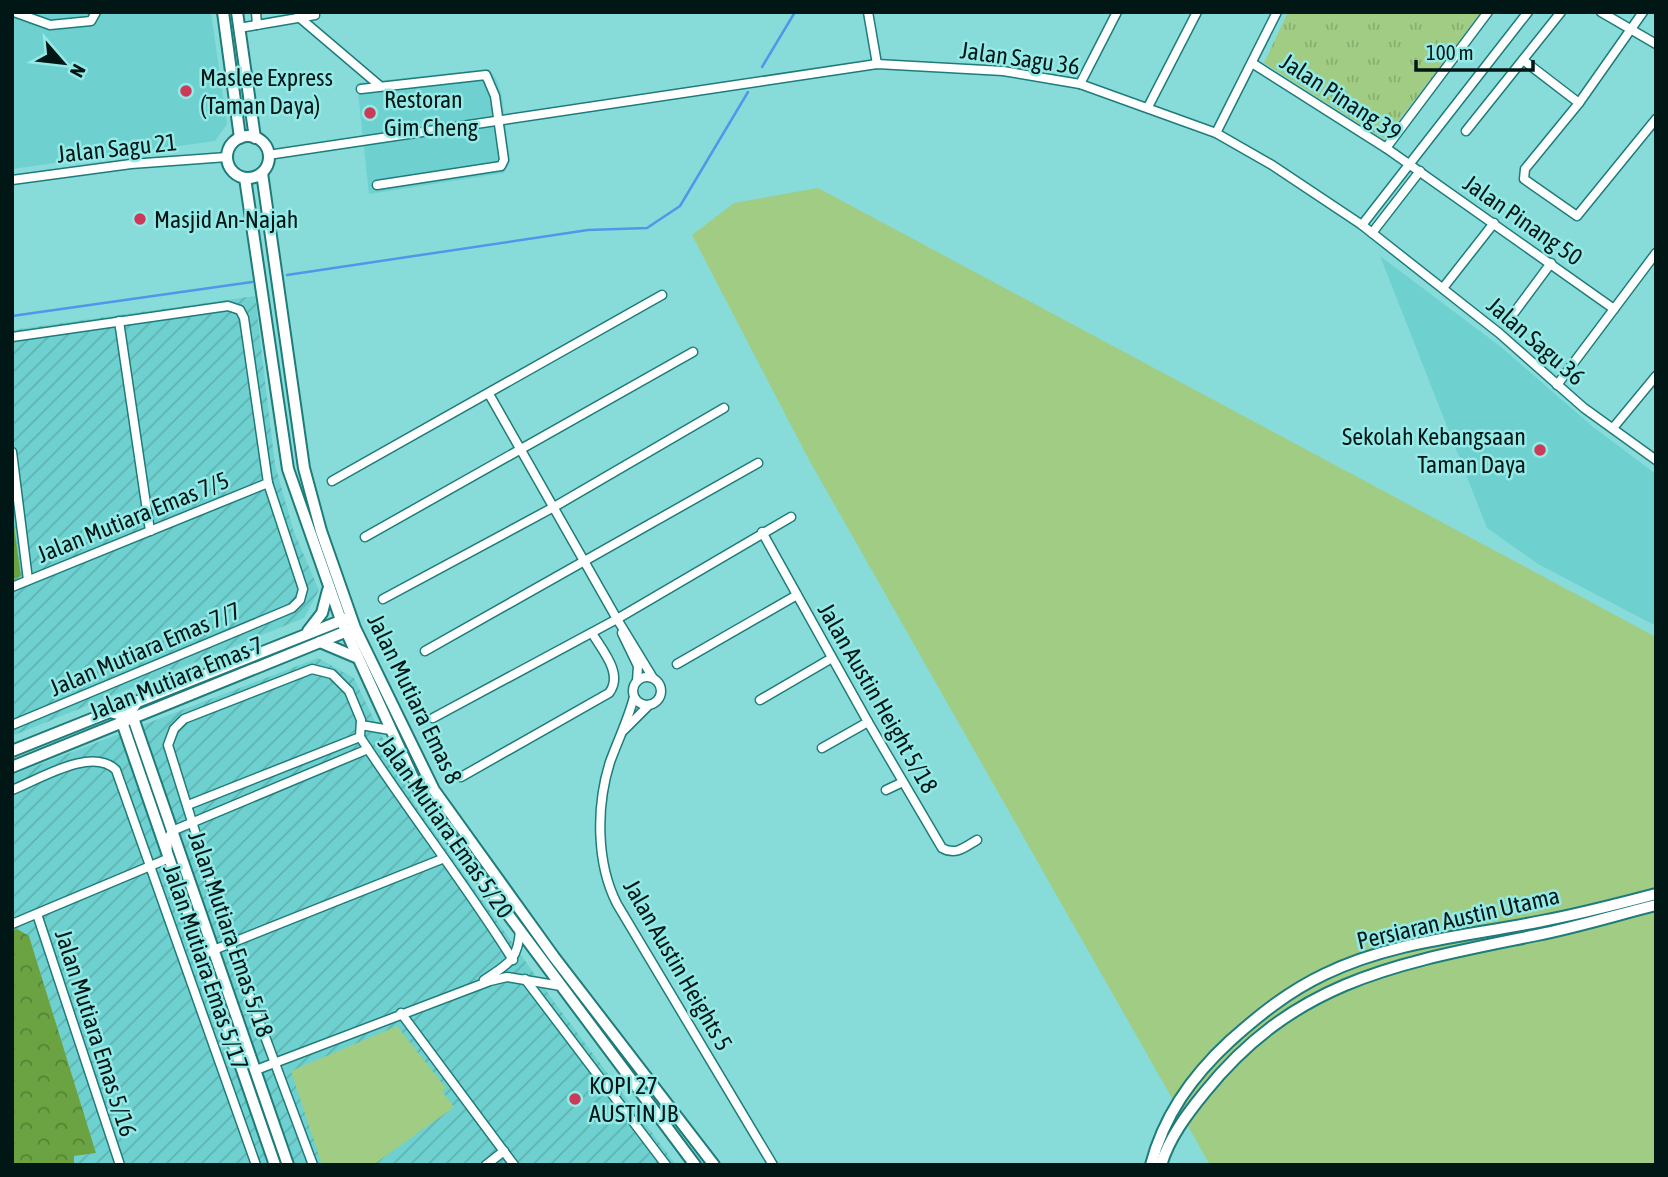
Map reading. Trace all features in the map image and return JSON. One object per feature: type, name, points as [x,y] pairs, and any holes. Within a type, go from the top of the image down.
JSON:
[{"type":"street","points":[[14,12],[54,26],[91,20],[96,12]]},
{"type":"street","points":[[223,12],[240,138]]},
{"type":"street","points":[[237,12],[254,138]]},
{"type":"street","points":[[256,12],[257,25]]},
{"type":"street","points":[[868,12],[877,64]]},
{"type":"street","points":[[1080,84],[1116,12]]},
{"type":"street","points":[[1148,107],[1197,12]]},
{"type":"street","points":[[1216,133],[1278,12]]},
{"type":"street","points":[[1386,148],[1488,12]]},
{"type":"street","points":[[1362,225],[1528,12]]},
{"type":"street","points":[[1466,131],[1561,12]]},
{"type":"street","points":[[1601,12],[1656,44]]},
{"type":"street","points":[[1643,12],[1633,31],[1523,174],[1524,179],[1577,216],[1656,119]]},
{"type":"street","points":[[239,28],[300,15],[315,15]]},
{"type":"street","points":[[300,15],[380,86]]},
{"type":"street","points":[[1523,60],[1579,103]]},
{"type":"street","name":"Jalan Pinang 39","points":[[1252,63],[1408,164]]},
{"type":"street","name":"Jalan Sagu 36","points":[[268,155],[877,64],[1003,71],[1080,84],[1216,133],[1272,165],[1362,225],[1443,288],[1557,385],[1656,460]]},
{"type":"street","points":[[361,89],[486,75],[495,96],[504,160],[502,166],[377,185]]},
{"type":"street","points":[[240,138],[254,138],[264,144],[268,155],[262,173],[245,178],[234,173],[227,157],[231,145],[240,138]]},
{"type":"street","name":"Jalan Sagu 21","points":[[12,180],[131,164],[227,157]]},
{"type":"street","name":"Jalan Pinang 50","points":[[1408,164],[1614,309]]},
{"type":"street","points":[[1372,233],[1420,171]]},
{"type":"street","name":"Jalan Mutiara Emas 8","points":[[262,173],[304,468],[358,658],[416,784],[435,814],[695,1165]]},
{"type":"street","name":"Jalan Mutiara Emas 8","points":[[245,178],[288,469],[329,588],[434,790],[554,957],[714,1165]]},
{"type":"street","points":[[1443,288],[1494,223]]},
{"type":"street","points":[[1557,385],[1656,253]]},
{"type":"street","points":[[1511,317],[1551,263]]},
{"type":"street","points":[[332,481],[662,295]]},
{"type":"street","points":[[12,337],[233,306],[240,310],[245,323],[268,483]]},
{"type":"street","points":[[119,321],[150,531]]},
{"type":"street","points":[[365,537],[693,352]]},
{"type":"street","points":[[1613,428],[1656,376]]},
{"type":"street","points":[[489,394],[619,623],[659,685],[661,693],[656,701],[624,730]]},
{"type":"street","points":[[383,599],[554,507],[724,408]]},
{"type":"street","points":[[12,452],[28,580]]},
{"type":"street","points":[[425,651],[758,463]]},
{"type":"street","name":"Jalan Mutiara Emas 7/5","points":[[12,587],[268,483]]},
{"type":"street","name":"Jalan Mutiara Emas 7/7","points":[[12,725],[292,608],[303,595],[302,584],[268,483]]},
{"type":"street","points":[[433,718],[592,633],[619,623],[762,532],[791,517]]},
{"type":"street","name":"Jalan Austin Height 5/18","points":[[762,532],[942,848],[949,852],[959,851],[977,840]]},
{"type":"street","points":[[307,634],[322,613],[329,588]]},
{"type":"street","points":[[677,664],[797,595]]},
{"type":"street","points":[[619,623],[637,663],[634,697],[640,703],[649,705]]},
{"type":"street","name":"Jalan Mutiara Emas 7","points":[[12,751],[307,634],[348,624]]},
{"type":"street","name":"Jalan Mutiara Emas 7","points":[[12,767],[320,642],[348,624]]},
{"type":"street","points":[[461,777],[609,693],[614,687],[615,674],[592,633]]},
{"type":"street","points":[[320,642],[358,658]]},
{"type":"street","points":[[760,700],[832,658]]},
{"type":"street","name":"Jalan Mutiara Emas 5/20","points":[[188,805],[168,750],[171,733],[181,721],[312,669],[332,674],[353,698],[361,725],[360,737],[442,859],[481,909],[513,960]]},
{"type":"street","points":[[637,681],[645,677],[653,678]]},
{"type":"street","name":"Jalan Austin Heights 5","points":[[634,697],[608,770],[603,804],[602,842],[611,892],[773,1165]]},
{"type":"street","points":[[110,712],[127,719],[138,701]]},
{"type":"street","name":"Jalan Mutiara Emas 5/18","points":[[127,719],[172,831],[288,1165]]},
{"type":"street","name":"Jalan Mutiara Emas 5/18","points":[[127,719],[167,859],[275,1165]]},
{"type":"street","points":[[822,748],[868,722]]},
{"type":"street","points":[[361,725],[390,730]]},
{"type":"street","points":[[313,1165],[230,943],[188,805],[360,737]]},
{"type":"street","points":[[12,924],[167,859],[168,839],[172,831],[368,749]]},
{"type":"street","name":"Jalan Mutiara Emas 5/17","points":[[12,790],[91,759],[113,766],[122,781],[224,1081],[256,1165]]},
{"type":"street","points":[[886,790],[903,782]]},
{"type":"street","points":[[201,955],[442,859]]},
{"type":"street","name":"Persiaran Austin Utama","points":[[1151,1165],[1166,1120],[1189,1085],[1217,1053],[1285,996],[1326,974],[1368,957],[1415,944],[1539,922],[1656,894]]},
{"type":"street","name":"Persiaran Austin Utama","points":[[1161,1165],[1174,1136],[1220,1073],[1286,1014],[1322,994],[1419,960],[1551,932],[1656,905]]},
{"type":"street","name":"Jalan Mutiara Emas 5/16","points":[[37,914],[120,1165]]},
{"type":"street","points":[[475,985],[513,960],[520,930]]},
{"type":"street","points":[[256,1070],[475,985],[507,977],[561,986]]},
{"type":"street","points":[[525,979],[666,1165]]},
{"type":"street","points":[[401,1013],[514,1165]]},
{"type":"street","points":[[486,1165],[504,1151]]},
{"type":"shaded area","points":[[12,12],[211,12],[227,124],[215,141],[12,169]]},
{"type":"shaded area","points":[[489,69],[497,80],[502,96],[510,161],[504,173],[369,194],[357,83]]},
{"type":"shaded area","name":"Sekolah Kebangsaan Taman Daya","points":[[1380,256],[1501,347],[1592,426],[1656,474],[1656,626],[1538,564],[1487,528]]},
{"type":"shaded area","points":[[255,296],[275,465],[294,532],[319,590],[304,618],[12,736],[12,580],[21,575],[12,512],[12,330]]},
{"type":"shaded area","points":[[318,658],[354,678],[415,805],[552,999],[676,1165],[74,1165],[74,1156],[96,1153],[29,936],[12,931],[12,775]]},
{"type":"green space","points":[[1288,12],[1483,13],[1384,139],[1264,63]]},
{"type":"green space","points":[[818,188],[1656,637],[1656,1165],[1210,1165],[808,458],[692,235],[734,203]]},
{"type":"green space","points":[[12,512],[21,576],[12,580]]},
{"type":"green space","points":[[17,929],[29,936],[96,1153],[74,1156],[74,1165],[12,1165],[12,931]]},
{"type":"green space","points":[[397,1026],[446,1088],[442,1091],[454,1107],[373,1165],[322,1165],[291,1071]]},
{"type":"waterway","points":[[762,67],[795,12]]},
{"type":"waterway","points":[[287,275],[588,230],[647,228],[680,206],[748,92]]},
{"type":"waterway","points":[[12,316],[252,282]]},
{"type":"place","name":"Maslee Express (Taman Daya)","points":[[186,91]]},
{"type":"place","name":"Restoran Gim Cheng","points":[[370,113]]},
{"type":"place","name":"Masjid An-Najah","points":[[140,219]]},
{"type":"place","name":"Sekolah Kebangsaan Taman Daya","points":[[1540,450]]},
{"type":"place","name":"KOPI 27 AUSTIN JB","points":[[575,1099]]}]
